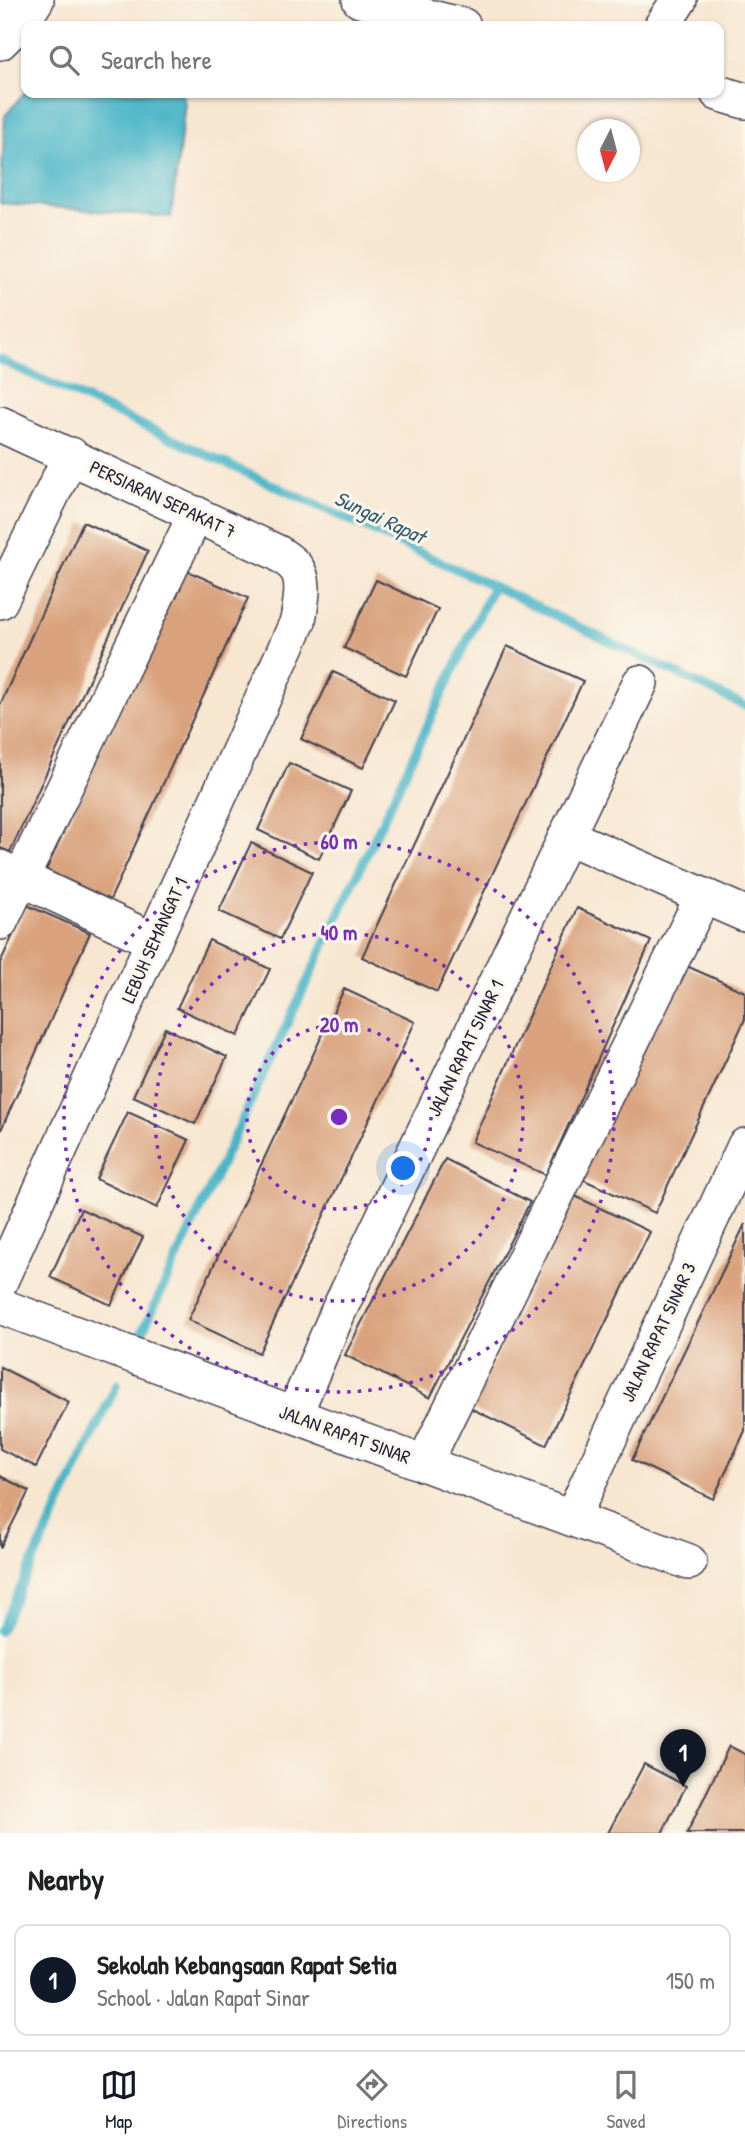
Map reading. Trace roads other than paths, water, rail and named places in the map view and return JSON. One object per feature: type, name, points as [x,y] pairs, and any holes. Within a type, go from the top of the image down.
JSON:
[{"type":"street","points":[[0,42],[25,17],[36,0]]},
{"type":"street","points":[[665,21],[679,0]]},
{"type":"street","points":[[375,2],[445,21]]},
{"type":"street","points":[[724,95],[745,101]]},
{"type":"street","name":"PERSIARAN SEPAKAT 7","points":[[0,424],[278,553],[296,567],[301,579],[302,596]]},
{"type":"street","points":[[0,601],[71,455]]},
{"type":"street","points":[[0,922],[10,873],[196,514]]},
{"type":"street","name":"LEBUH SEMANGAT 1","points":[[0,1281],[298,621],[302,596]]},
{"type":"street","name":"JALAN RAPAT SINAR 1","points":[[294,1415],[338,1312],[640,683]]},
{"type":"street","points":[[566,836],[745,914]]},
{"type":"street","points":[[10,873],[154,942]]},
{"type":"street","points":[[424,1464],[703,896]]},
{"type":"street","name":"JALAN RAPAT SINAR 3","points":[[572,1518],[745,1146]]},
{"type":"street","name":"JALAN RAPAT SINAR","points":[[0,1306],[689,1562]]},
{"type":"water","points":[[21,97],[183,98],[185,103],[171,217],[0,203],[5,116]]},
{"type":"waterway","name":"Sungai Rapat","points":[[0,360],[493,586],[745,706]]},
{"type":"waterway","points":[[139,1339],[493,586]]},
{"type":"waterway","points":[[0,1631],[117,1384]]},
{"type":"place","name":"Sekolah Kebangsaan Rapat Setia","points":[[683,1787]]}]
